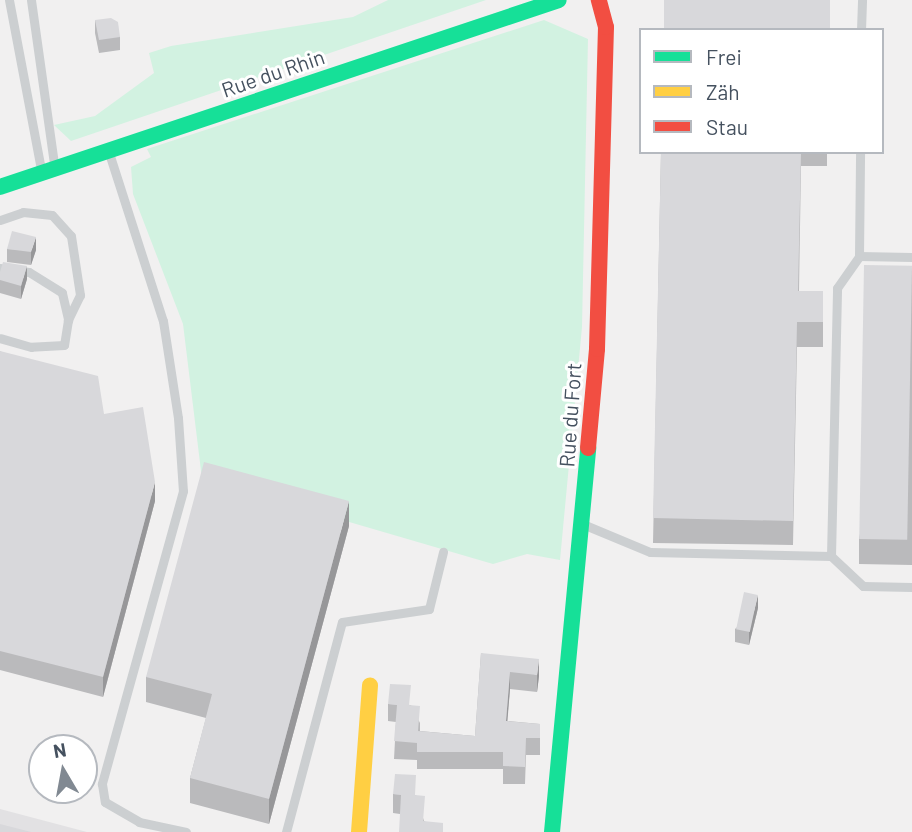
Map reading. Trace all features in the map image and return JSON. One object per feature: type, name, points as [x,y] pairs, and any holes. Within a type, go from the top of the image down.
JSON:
[{"type":"street","name":"Rue du Rhin","points":[[0,187],[559,0]]},
{"type":"street","name":"Rue du Fort","points":[[552,832],[559,723],[583,525],[597,323],[606,27],[599,0]]},
{"type":"street","points":[[359,832],[370,685]]},
{"type":"lane","points":[[9,0],[48,171]]},
{"type":"lane","points":[[31,0],[48,171]]},
{"type":"lane","points":[[862,0],[862,28]]},
{"type":"lane","points":[[108,150],[163,321],[178,418],[183,491],[102,784],[105,802],[139,822],[186,832]]},
{"type":"lane","points":[[831,556],[837,288],[859,256],[860,154]]},
{"type":"lane","points":[[0,220],[23,212],[52,215],[71,236],[80,295],[68,320],[64,345],[31,347],[0,338]]},
{"type":"lane","points":[[859,256],[912,257]]},
{"type":"lane","points":[[0,268],[29,272],[62,293],[68,320]]},
{"type":"lane","points":[[583,525],[650,551],[831,556],[863,586],[912,587]]},
{"type":"lane","points":[[286,832],[341,622],[429,609],[443,552]]},
{"type":"shaded area","points":[[0,809],[87,832],[0,832]]},
{"type":"green space","points":[[388,0],[486,0],[71,141],[54,125],[95,116],[154,73],[149,53],[171,46],[353,17]]},
{"type":"green space","points":[[544,20],[588,39],[582,327],[560,560],[527,554],[493,564],[202,479],[183,324],[133,194],[131,167],[151,157],[147,149]]},
{"type":"building","points":[[664,0],[830,0],[830,28],[664,28]]},
{"type":"building","points":[[111,18],[118,22],[120,37],[99,40],[95,20]]},
{"type":"building","points":[[661,154],[801,154],[798,291],[823,291],[823,322],[797,322],[793,521],[653,518]]},
{"type":"building","points":[[12,231],[36,237],[31,252],[7,249]]},
{"type":"building","points":[[3,262],[27,266],[21,286],[0,280]]},
{"type":"building","points":[[864,265],[912,266],[907,540],[859,539]]},
{"type":"building","points":[[0,351],[98,376],[104,414],[143,407],[155,482],[103,677],[0,651]]},
{"type":"building","points":[[204,462],[349,501],[269,799],[190,778],[212,694],[146,677]]},
{"type":"building","points":[[744,592],[758,595],[750,632],[736,629]]},
{"type":"building","points":[[481,653],[539,659],[537,675],[510,672],[506,721],[540,724],[540,738],[526,738],[525,767],[503,766],[503,752],[417,752],[417,743],[394,741],[397,705],[388,704],[390,684],[411,685],[409,705],[420,706],[418,731],[475,736]]},
{"type":"building","points":[[395,774],[416,775],[415,795],[425,796],[423,821],[443,823],[443,832],[399,832],[401,795],[393,794]]},
{"type":"building","points":[[0,824],[31,832],[0,832]]},
{"type":"traffic: fast","points":[[0,187],[559,0]]},
{"type":"traffic: fast","points":[[552,832],[588,448]]},
{"type":"traffic: slow","points":[[359,832],[370,685]]},
{"type":"traffic: jam","points":[[588,448],[597,349],[606,27],[599,0]]}]
